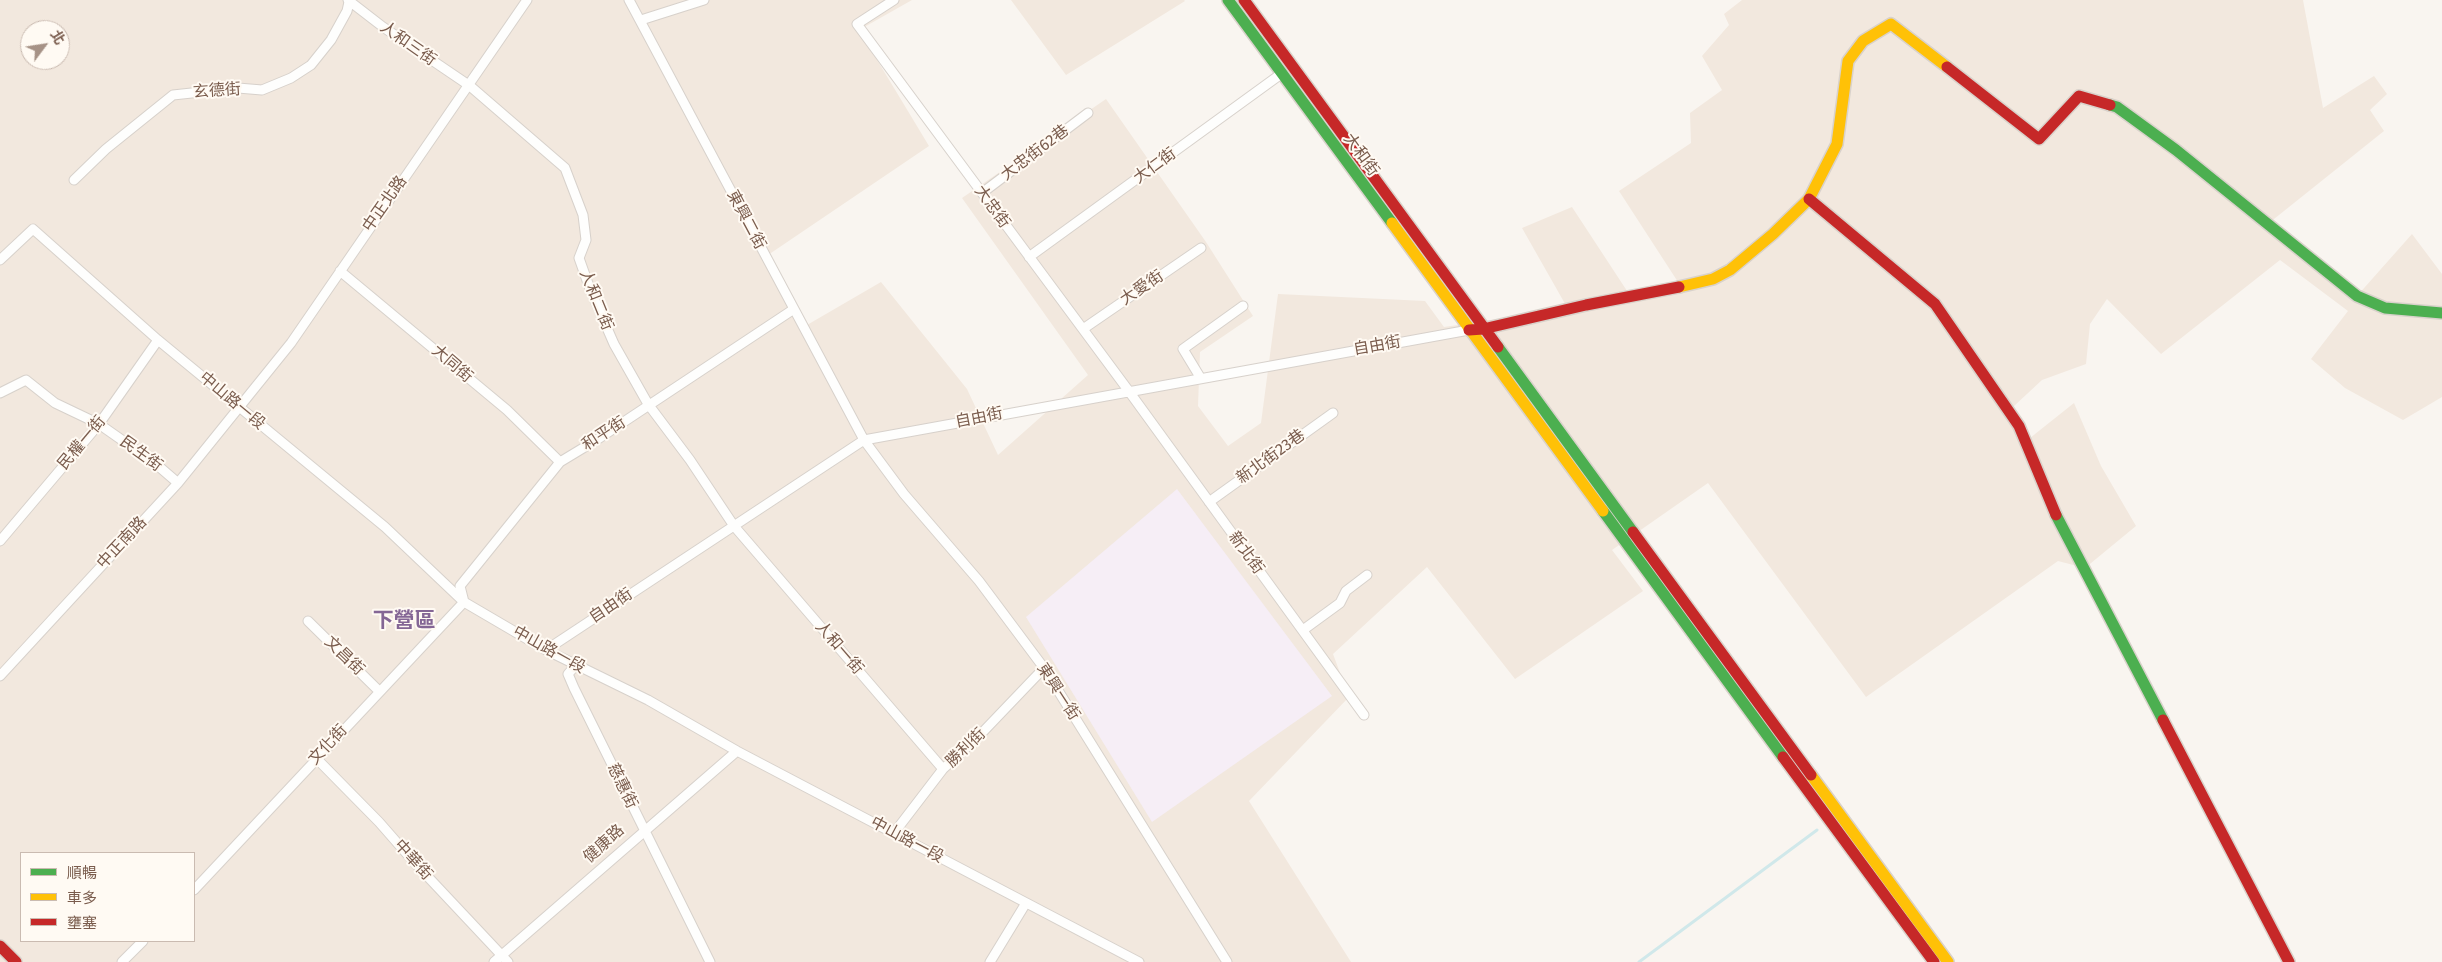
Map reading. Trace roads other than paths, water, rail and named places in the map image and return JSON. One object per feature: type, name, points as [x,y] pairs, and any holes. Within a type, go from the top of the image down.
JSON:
[{"type":"main road","name":"大和街","points":[[1228,0],[1934,962]]},
{"type":"main road","name":"大和街","points":[[1244,0],[1948,962]]},
{"type":"main road","points":[[1469,330],[1667,290],[1719,276],[1730,270],[1774,234],[1809,199],[1837,144],[1848,61],[1863,41],[1891,24],[2039,139],[2079,96],[2118,107],[2176,150],[2357,296],[2385,308],[2442,313]]},
{"type":"main road","points":[[1809,199],[1876,257],[1936,304],[1999,394],[2019,426],[2054,511],[2289,962]]},
{"type":"main road","points":[[0,946],[16,962]]},
{"type":"street","name":"中正北路","points":[[241,407],[311,316],[527,0]]},
{"type":"street","name":"東興二街","points":[[629,0],[864,440]]},
{"type":"street","points":[[641,20],[704,0]]},
{"type":"street","name":"大忠街","points":[[894,0],[857,24],[1128,390]]},
{"type":"street","name":"人和三街","points":[[349,1],[470,86]]},
{"type":"street","name":"玄德街","points":[[74,180],[106,149],[173,95],[238,88],[262,90],[291,78],[311,65],[331,40],[347,11],[349,1]]},
{"type":"street","name":"大仁街","points":[[1029,257],[1281,74]]},
{"type":"street","name":"人和二街","points":[[470,86],[565,168],[582,215],[586,240],[579,258],[614,344],[648,404],[690,460],[734,526]]},
{"type":"street","name":"大忠街62巷","points":[[982,193],[1088,113]]},
{"type":"street","name":"中山路一段","points":[[0,260],[33,229],[158,340],[385,527],[464,602],[546,650],[648,700],[737,751],[1139,962]]},
{"type":"street","name":"大愛街","points":[[1083,329],[1201,248]]},
{"type":"street","name":"大同街","points":[[340,271],[507,410],[560,462]]},
{"type":"street","points":[[1200,377],[1183,349],[1243,306]]},
{"type":"street","name":"和平街","points":[[464,602],[460,586],[560,462],[598,439],[648,404],[794,309]]},
{"type":"street","name":"自由街","points":[[546,650],[864,440],[1128,390],[1469,330]]},
{"type":"street","name":"民權一街","points":[[0,541],[99,424],[158,340]]},
{"type":"street","name":"民生街","points":[[0,393],[26,380],[55,403],[99,424],[156,464],[178,483]]},
{"type":"street","name":"新北街","points":[[1128,390],[1364,715]]},
{"type":"street","name":"中正南路","points":[[0,676],[178,483],[241,407]]},
{"type":"street","name":"新北街23巷","points":[[1209,502],[1332,413]]},
{"type":"street","name":"東興一街","points":[[864,440],[904,494],[978,581],[1044,668],[1227,962]]},
{"type":"street","name":"人和一街","points":[[734,526],[943,770]]},
{"type":"street","points":[[1303,630],[1340,603],[1346,591],[1367,575]]},
{"type":"street","name":"文化街","points":[[195,889],[379,690],[464,602]]},
{"type":"street","name":"文昌街","points":[[308,621],[379,690]]},
{"type":"street","name":"慈惠街","points":[[576,666],[568,674],[710,962]]},
{"type":"street","name":"勝利街","points":[[894,833],[943,770],[1044,668]]},
{"type":"street","name":"健康路","points":[[494,962],[505,959],[644,830],[737,751]]},
{"type":"street","name":"中華街","points":[[316,758],[379,822],[505,959]]},
{"type":"street","points":[[990,962],[1026,903]]},
{"type":"street","points":[[122,962],[142,942]]},
{"type":"waterway","points":[[1639,962],[1817,830]]},
{"type":"district","name":"下營區","points":[[404,621]]}]
